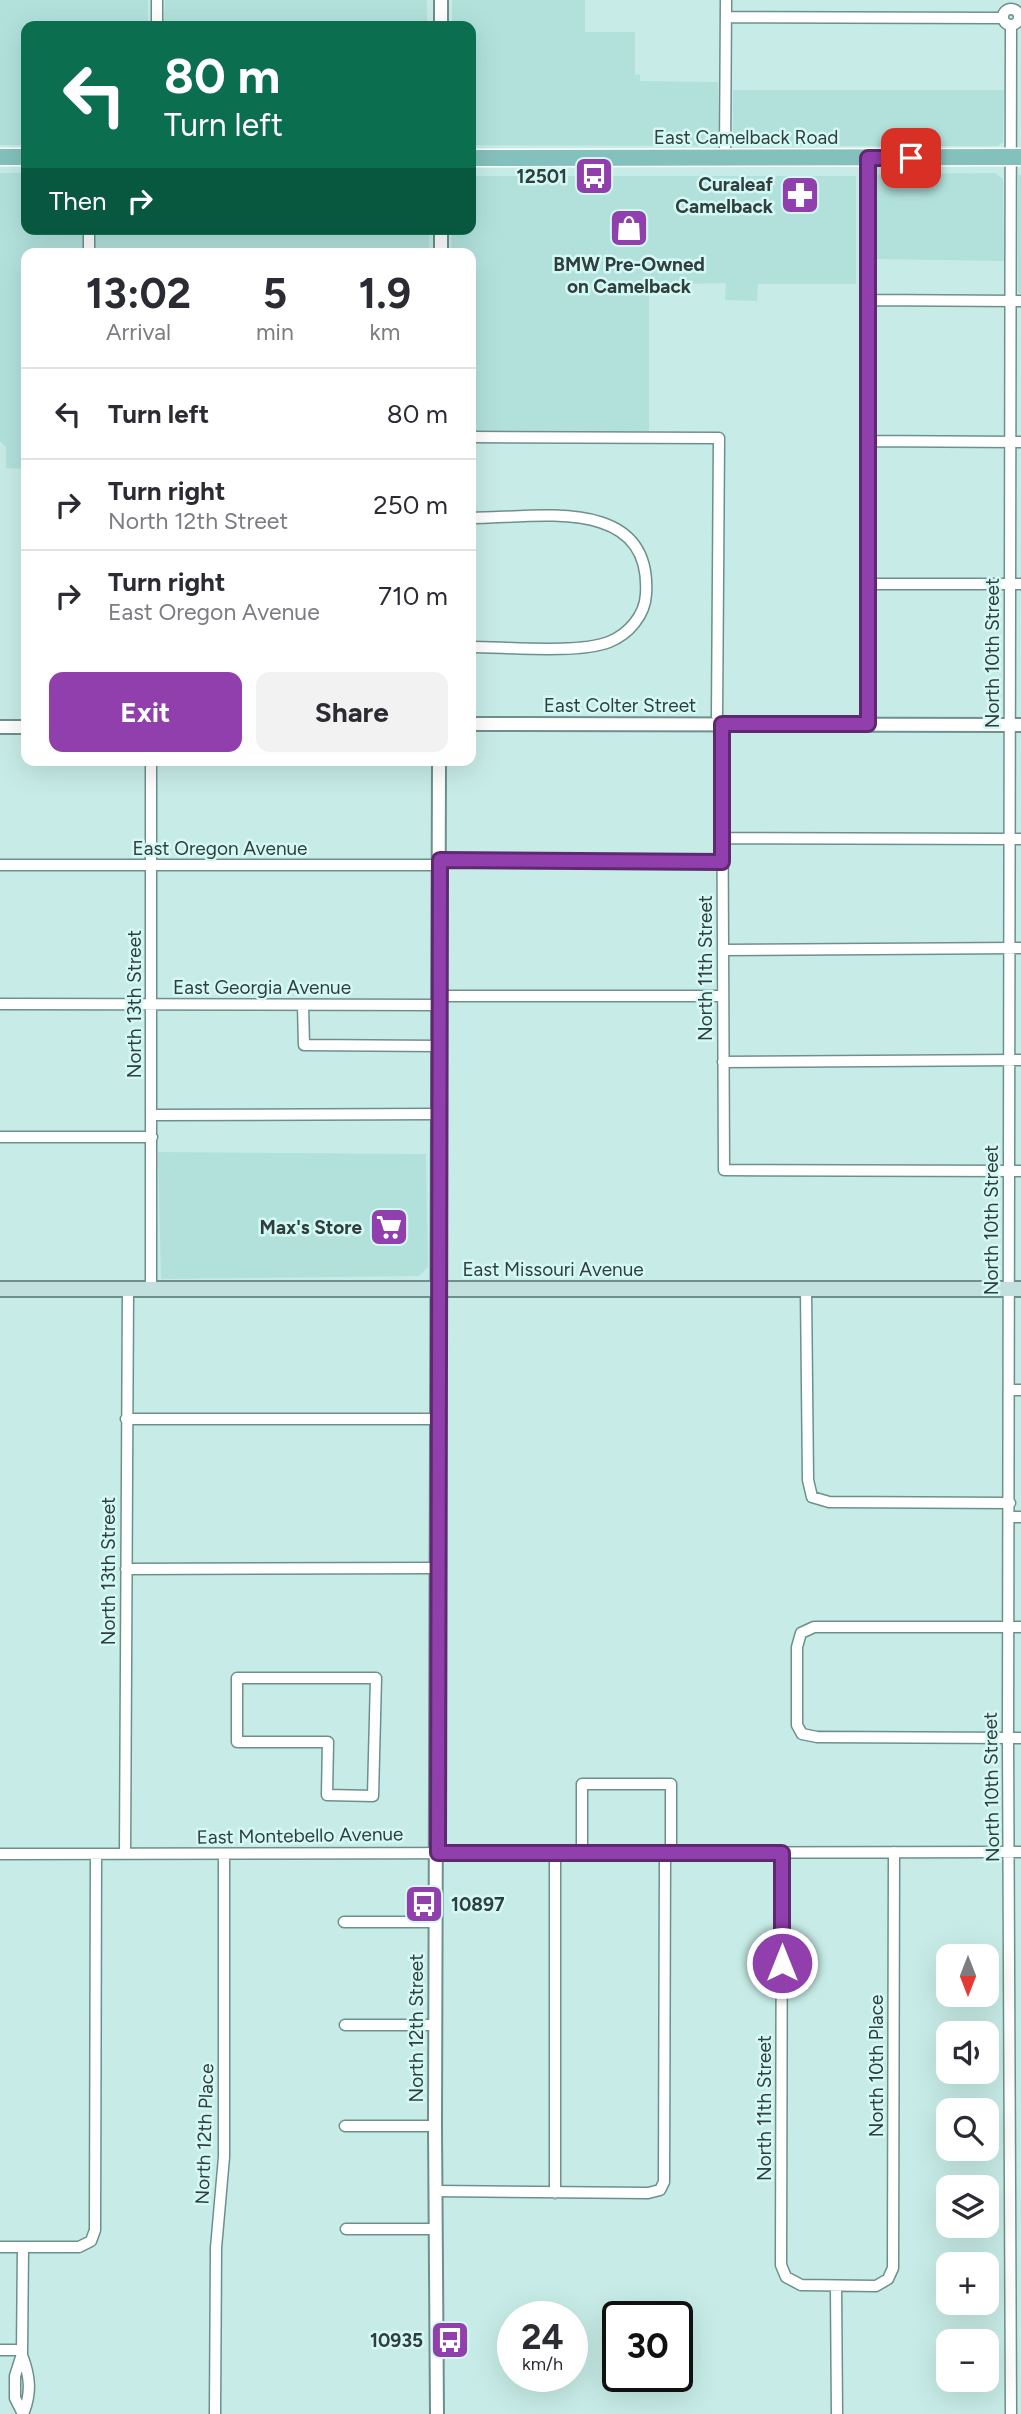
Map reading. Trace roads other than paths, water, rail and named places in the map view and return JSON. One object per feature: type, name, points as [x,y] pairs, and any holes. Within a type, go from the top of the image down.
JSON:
[{"type":"main road","points":[[0,158],[21,157]]},
{"type":"main road","name":"East Camelback Road","points":[[476,158],[1016,157]]},
{"type":"main road","name":"East Missouri Avenue","points":[[0,1289],[1015,1289]]},
{"type":"street","points":[[156,21],[157,0]]},
{"type":"street","points":[[441,0],[441,21]]},
{"type":"street","points":[[725,158],[726,0]]},
{"type":"street","points":[[726,17],[1008,13]]},
{"type":"street","name":"North 10th Street","points":[[1008,13],[1016,157],[1015,725],[1009,839],[1009,1171],[1015,1289],[1009,1390],[1010,1503],[1015,1517],[1007,1738],[1011,2414]]},
{"type":"street","points":[[868,158],[868,724]]},
{"type":"street","points":[[867,300],[1016,301]]},
{"type":"street","name":"North 11th Street","points":[[476,437],[719,438],[717,716],[722,724],[724,1170],[1009,1171]]},
{"type":"street","points":[[867,441],[1016,442]]},
{"type":"street","points":[[476,518],[582,517],[610,523],[632,540],[639,551],[644,563],[646,590],[646,601],[631,629],[609,642],[576,647],[476,647]]},
{"type":"street","points":[[868,584],[1015,584]]},
{"type":"street","name":"East Colter Street","points":[[476,724],[1015,725]]},
{"type":"street","points":[[0,727],[21,727]]},
{"type":"street","name":"North 13th Street","points":[[151,766],[151,1289]]},
{"type":"street","name":"North 12th Street","points":[[437,2414],[435,2126],[439,1568],[439,766]]},
{"type":"street","points":[[722,838],[1021,839]]},
{"type":"street","name":"East Oregon Avenue","points":[[0,865],[722,862]]},
{"type":"street","points":[[723,950],[1021,948]]},
{"type":"street","name":"East Georgia Avenue","points":[[0,1004],[303,1005],[723,996]]},
{"type":"street","points":[[303,1005],[304,1045],[439,1046]]},
{"type":"street","points":[[723,1062],[1021,1060]]},
{"type":"street","points":[[152,1115],[439,1114]]},
{"type":"street","points":[[0,1137],[152,1137]]},
{"type":"street","points":[[1009,1171],[1021,1171]]},
{"type":"street","name":"North 13th Street","points":[[125,1854],[128,1289]]},
{"type":"street","points":[[806,1291],[808,1480],[812,1497],[829,1502],[1010,1503]]},
{"type":"street","points":[[1009,1390],[1021,1390]]},
{"type":"street","points":[[127,1419],[439,1419]]},
{"type":"street","points":[[126,1569],[439,1568]]},
{"type":"street","points":[[1021,1628],[814,1627],[800,1633],[797,1647],[797,1725],[802,1734],[817,1737],[1021,1738]]},
{"type":"street","points":[[237,1678],[376,1678],[373,1796],[327,1795],[328,1742],[237,1742],[237,1678]]},
{"type":"street","points":[[435,2191],[648,2193],[660,2190],[664,2182],[671,1784],[582,1784],[582,1854]]},
{"type":"street","name":"North 10th Place","points":[[836,2287],[876,2286],[888,2279],[893,2268],[894,1852]]},
{"type":"street","name":"East Montebello Avenue","points":[[0,1854],[1021,1852]]},
{"type":"street","name":"North 11th Street","points":[[782,1853],[781,2265],[786,2277],[801,2285],[836,2287]]},
{"type":"street","points":[[0,2247],[79,2247],[91,2241],[96,2230],[96,1854]]},
{"type":"street","name":"North 12th Place","points":[[215,2414],[216,2248],[224,2157],[224,1854]]},
{"type":"street","points":[[555,1854],[555,2193]]},
{"type":"street","points":[[344,1922],[436,1922]]},
{"type":"street","points":[[345,2025],[436,2025]]},
{"type":"street","points":[[345,2126],[435,2126]]},
{"type":"street","points":[[346,2229],[436,2229]]},
{"type":"street","points":[[23,2247],[22,2352],[15,2376],[15,2398],[23,2414]]},
{"type":"street","points":[[836,2287],[837,2414]]},
{"type":"street","points":[[0,2350],[22,2352]]},
{"type":"place","name":"12501","points":[[594,176]]},
{"type":"place","name":"Curaleaf Camelback","points":[[800,195]]},
{"type":"place","name":"BMW Pre-Owned on Camelback","points":[[629,228]]},
{"type":"place","name":"Max's Store","points":[[389,1227]]},
{"type":"place","name":"10897","points":[[424,1904]]},
{"type":"place","name":"10935","points":[[450,2340]]}]
